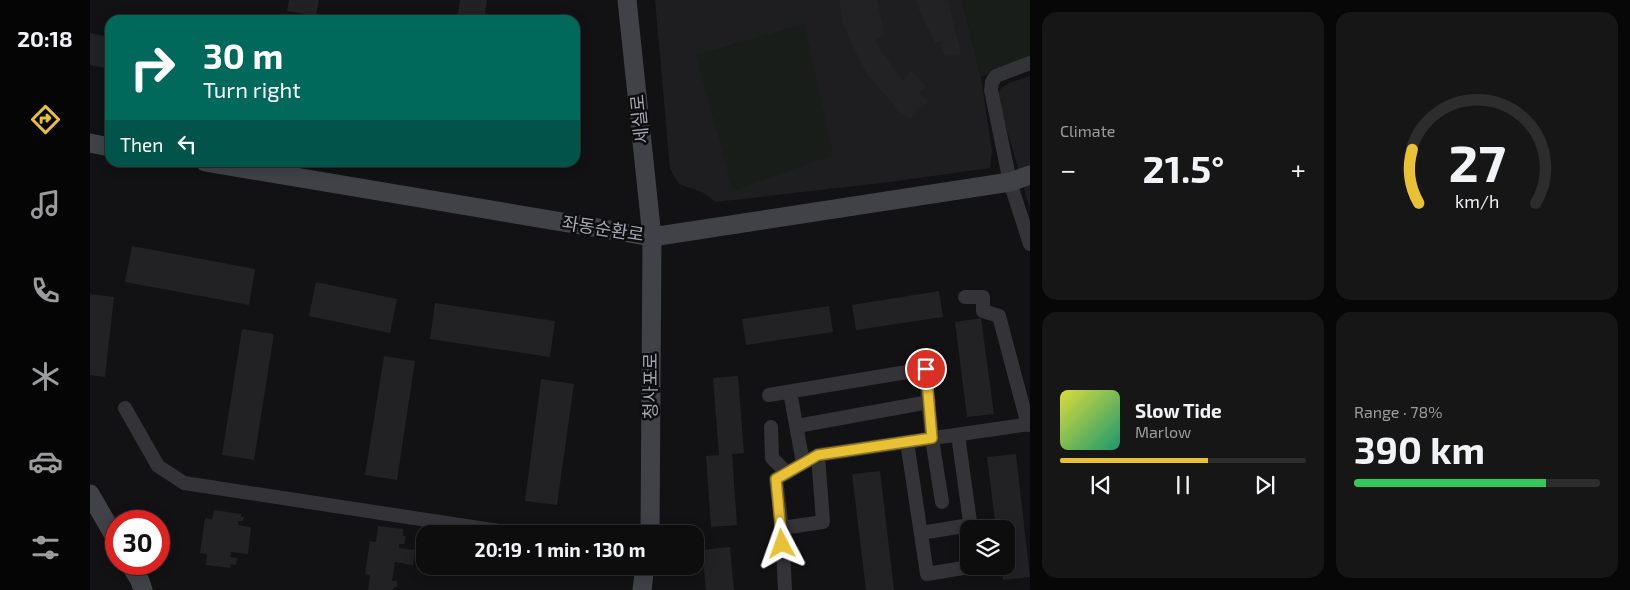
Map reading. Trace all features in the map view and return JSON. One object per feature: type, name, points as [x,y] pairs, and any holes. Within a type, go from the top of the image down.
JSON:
[{"type":"street","name":"세실로","points":[[627,0],[652,238]]},
{"type":"street","points":[[1030,63],[996,76],[992,82],[991,90],[1010,182],[1030,244]]},
{"type":"street","points":[[90,143],[105,146]]},
{"type":"street","name":"좌동순환로","points":[[233,167],[652,238],[1010,182],[1030,175]]},
{"type":"street","name":"청사포로","points":[[650,525],[652,238]]},
{"type":"street","points":[[784,590],[782,528],[776,479],[818,455],[1029,424],[999,316],[983,311],[983,297],[965,297]]},
{"type":"street","points":[[769,396],[926,369],[932,438],[942,502]]},
{"type":"street","points":[[790,392],[803,463]]},
{"type":"street","points":[[797,426],[929,402]]},
{"type":"street","points":[[124,408],[158,466],[184,483],[460,525]]},
{"type":"street","points":[[771,427],[772,458],[787,473]]},
{"type":"street","points":[[958,435],[969,520]]},
{"type":"street","points":[[907,442],[927,574],[960,568]]},
{"type":"street","points":[[782,528],[823,522],[818,455]]},
{"type":"street","points":[[90,494],[105,520]]},
{"type":"street","points":[[921,533],[960,528]]},
{"type":"street","points":[[136,575],[143,590]]},
{"type":"street","points":[[642,590],[644,575]]},
{"type":"shaded area","points":[[655,0],[962,0],[981,77],[992,151],[990,168],[890,182],[716,202],[702,192],[679,184],[670,169]]},
{"type":"shaded area","points":[[962,0],[1030,0],[1030,58],[981,77]]},
{"type":"shaded area","points":[[804,24],[833,155],[733,191],[696,55]]},
{"type":"shaded area","points":[[1030,76],[1030,209],[997,96],[1001,88],[1009,83]]},
{"type":"building","points":[[289,0],[319,0],[316,15],[287,11]]},
{"type":"building","points":[[460,0],[487,0],[485,15],[458,15]]},
{"type":"building","points":[[839,0],[877,0],[885,35],[875,40],[903,81],[911,70],[926,87],[919,93],[928,101],[910,119],[900,112],[868,75],[843,24]]},
{"type":"building","points":[[916,0],[948,0],[961,54],[944,55],[940,41],[935,43]]},
{"type":"building","points":[[90,33],[105,36],[105,68],[90,65]]},
{"type":"building","points":[[132,246],[255,269],[249,305],[125,282]]},
{"type":"building","points":[[316,282],[397,299],[390,333],[309,316]]},
{"type":"building","points":[[939,291],[943,317],[856,330],[852,305]]},
{"type":"building","points":[[90,294],[114,297],[105,377],[90,375]]},
{"type":"building","points":[[435,303],[555,321],[550,357],[430,339]]},
{"type":"building","points":[[829,306],[833,332],[746,345],[742,319]]},
{"type":"building","points":[[981,318],[994,414],[967,417],[955,322]]},
{"type":"building","points":[[242,329],[274,334],[254,460],[222,455]]},
{"type":"building","points":[[384,356],[415,361],[397,480],[365,475]]},
{"type":"building","points":[[738,376],[744,453],[732,454],[737,525],[711,527],[706,456],[719,455],[713,378]]},
{"type":"building","points":[[541,379],[574,384],[557,505],[525,501]]},
{"type":"building","points":[[1016,454],[1030,577],[1003,580],[1002,575],[1015,575],[1015,520],[995,520],[987,457]]},
{"type":"building","points":[[880,471],[894,590],[866,590],[852,474]]},
{"type":"building","points":[[214,510],[241,514],[241,517],[244,517],[243,521],[238,521],[238,525],[251,527],[248,554],[231,552],[230,557],[237,558],[236,565],[231,564],[230,568],[206,565],[207,554],[200,553],[205,518],[212,519]]},
{"type":"building","points":[[378,526],[403,529],[403,536],[406,536],[404,544],[399,544],[399,548],[415,550],[413,565],[395,562],[392,581],[397,581],[397,587],[394,587],[393,590],[368,590],[370,575],[365,574],[370,541],[376,542]]},
{"type":"building","points":[[730,547],[734,590],[706,590],[704,550]]},
{"type":"route","points":[[782,544],[776,479],[818,455],[932,438],[926,369]]}]
